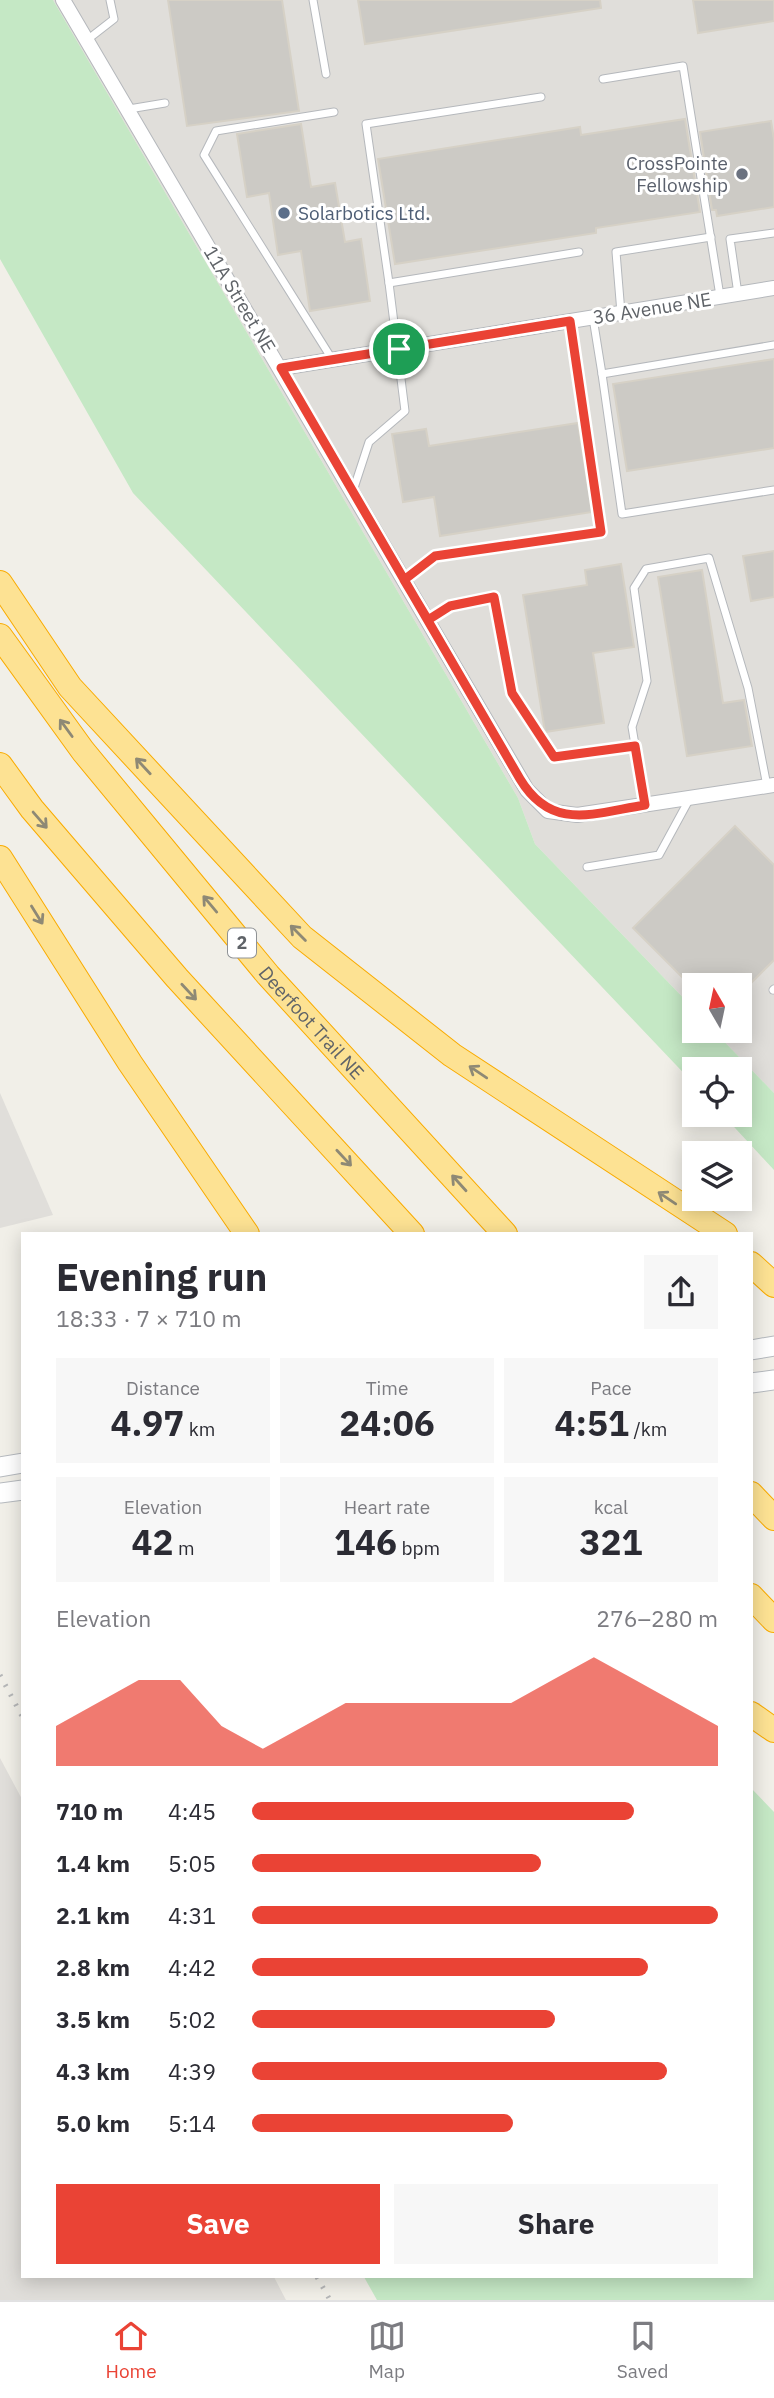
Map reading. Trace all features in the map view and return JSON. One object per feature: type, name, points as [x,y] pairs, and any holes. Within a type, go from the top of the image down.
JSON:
[{"type":"highway","points":[[0,583],[70,687],[302,937],[452,1055],[716,1230]]},
{"type":"highway","name":"Deerfoot Trail NE","points":[[0,636],[83,751],[268,975],[503,1232]]},
{"type":"highway","points":[[0,765],[32,809],[177,978],[410,1232]]},
{"type":"highway","points":[[0,858],[131,1063],[246,1232]]},
{"type":"highway","points":[[131,1063],[261,1232]]},
{"type":"highway","points":[[753,1248],[774,1260]]},
{"type":"highway","points":[[753,1266],[774,1285]]},
{"type":"highway","points":[[753,1496],[774,1518]]},
{"type":"highway","points":[[753,1598],[774,1620]]},
{"type":"highway","points":[[753,1715],[774,1730]]},
{"type":"main road","points":[[753,1350],[774,1346]]},
{"type":"main road","points":[[753,1383],[774,1380]]},
{"type":"main road","points":[[0,1467],[21,1463]]},
{"type":"main road","points":[[0,1493],[21,1490]]},
{"type":"street","name":"11A Street NE","points":[[64,0],[527,790],[548,811],[577,816],[645,805]]},
{"type":"street","name":"36 Avenue NE","points":[[281,368],[774,288]]},
{"type":"street","points":[[645,805],[771,785]]},
{"type":"lane","points":[[88,40],[114,19],[110,0]]},
{"type":"lane","points":[[313,0],[326,74]]},
{"type":"lane","points":[[603,79],[683,66],[720,296]]},
{"type":"lane","points":[[353,492],[369,442],[405,411],[399,349],[366,124],[541,97]]},
{"type":"lane","points":[[129,110],[165,103]]},
{"type":"lane","points":[[332,360],[204,155],[216,131],[334,112]]},
{"type":"lane","points":[[738,293],[730,239],[774,233]]},
{"type":"lane","points":[[621,313],[616,252],[711,237]]},
{"type":"lane","points":[[389,283],[579,252]]},
{"type":"lane","points":[[593,317],[622,514],[774,490]]},
{"type":"lane","points":[[404,580],[435,556],[601,532],[570,321]]},
{"type":"lane","points":[[602,374],[774,345]]},
{"type":"lane","points":[[645,805],[632,727],[647,681],[634,588],[646,569],[709,558],[748,688],[771,785]]},
{"type":"lane","points":[[428,620],[450,606],[494,597],[512,693],[554,757],[635,746]]},
{"type":"lane","points":[[587,867],[659,855],[690,798]]},
{"type":"shaded area","points":[[53,0],[774,0],[774,1093],[752,1070],[752,1057],[739,1057],[726,1043],[752,1043],[752,973],[682,973],[682,997],[535,844],[518,798]]},
{"type":"shaded area","points":[[0,1093],[53,1215],[0,1228]]},
{"type":"shaded area","points":[[0,1758],[21,1797],[21,2278],[275,2278],[286,2300],[0,2300]]},
{"type":"green space","points":[[0,0],[53,0],[518,798],[535,844],[682,997],[682,1043],[726,1043],[739,1057],[682,1057],[682,1071],[133,493],[0,259]]},
{"type":"green space","points":[[752,1070],[774,1093],[774,1170],[752,1146],[752,1141],[747,1141],[734,1127],[752,1127]]},
{"type":"green space","points":[[753,1790],[774,1812],[774,2300],[377,2300],[365,2278],[753,2278]]},
{"type":"building","points":[[168,0],[282,0],[299,111],[187,126]]},
{"type":"building","points":[[358,0],[600,0],[601,8],[365,44]]},
{"type":"building","points":[[693,0],[774,0],[774,21],[698,33]]},
{"type":"building","points":[[685,119],[700,212],[596,228],[596,233],[395,264],[378,159],[580,127],[581,135]]},
{"type":"building","name":"CrossPointe Fellowship","points":[[771,121],[774,140],[774,207],[717,216],[716,210],[712,210],[700,132]]},
{"type":"building","points":[[301,124],[311,187],[335,183],[345,242],[361,239],[370,301],[310,311],[301,251],[278,255],[269,193],[247,197],[237,134]]},
{"type":"building","points":[[774,359],[774,448],[627,471],[613,384]]},
{"type":"building","points":[[578,423],[592,512],[440,536],[434,497],[403,502],[392,434],[426,429],[429,446]]},
{"type":"building","points":[[774,551],[774,597],[751,601],[743,556]]},
{"type":"building","points":[[621,564],[634,647],[593,653],[604,723],[545,732],[523,595],[587,585],[585,570]]},
{"type":"building","points":[[702,570],[723,703],[744,700],[752,746],[687,756],[658,577]]},
{"type":"building","points":[[735,826],[774,865],[774,960],[752,982],[752,973],[682,973],[682,977],[633,928]]},
{"type":"railway","points":[[0,1675],[21,1714]]},
{"type":"railway","points":[[318,2278],[330,2300]]},
{"type":"place","name":"CrossPointe Fellowship","points":[[742,174]]},
{"type":"place","name":"Solarbotics Ltd.","points":[[284,213]]},
{"type":"route","points":[[399,349],[281,368],[520,779],[527,790],[548,811],[577,816],[645,805],[635,746],[554,757],[512,693],[494,597],[450,606],[428,620],[404,580],[435,556],[601,532],[570,321],[399,349]]}]
